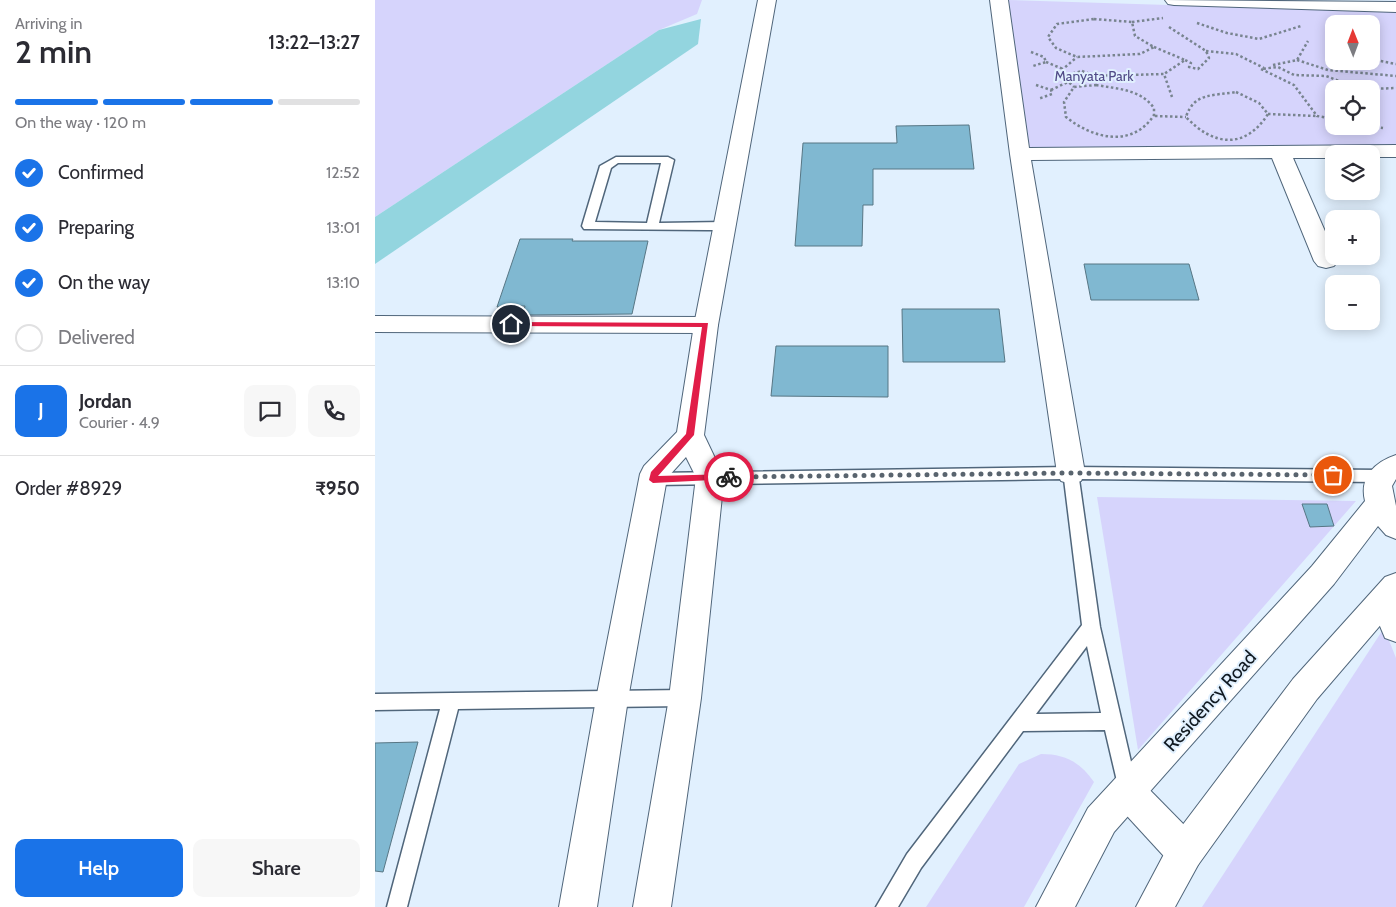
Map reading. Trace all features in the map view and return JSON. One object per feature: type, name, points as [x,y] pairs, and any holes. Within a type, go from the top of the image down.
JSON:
[{"type":"street","points":[[652,907],[685,698],[710,477],[690,435],[706,325],[767,0]]},
{"type":"street","points":[[999,0],[1020,154],[1071,473]]},
{"type":"street","points":[[1174,0],[1396,7]]},
{"type":"street","points":[[1020,154],[1396,151]]},
{"type":"street","points":[[1280,152],[1325,258]]},
{"type":"street","points":[[375,324],[706,325]]},
{"type":"street","points":[[578,907],[612,699],[654,474],[690,435]]},
{"type":"street","name":"Residency Road","points":[[1055,907],[1101,820],[1323,575],[1388,493]]},
{"type":"street","points":[[1155,907],[1185,852],[1305,689],[1392,605]]},
{"type":"street","points":[[1128,792],[1185,852]]},
{"type":"lane","points":[[652,227],[667,160],[616,160],[605,166],[588,226],[652,227],[725,226]]},
{"type":"lane","points":[[1071,473],[1091,627],[1128,792]]},
{"type":"lane","points":[[653,480],[710,477],[1071,473],[1388,493]]},
{"type":"lane","points":[[886,907],[914,861],[1091,627]]},
{"type":"lane","points":[[375,702],[685,698]]},
{"type":"lane","points":[[397,907],[451,701]]},
{"type":"lane","points":[[1019,723],[1112,721]]},
{"type":"path","points":[[1154,47],[1140,54],[1077,57],[1059,50],[1051,44],[1048,37],[1057,24],[1076,20],[1104,18],[1132,22],[1170,19]]},
{"type":"path","points":[[1189,20],[1227,33],[1259,39],[1302,26]]},
{"type":"path","points":[[1132,22],[1135,36],[1154,47],[1191,63],[1189,67],[1197,69],[1209,58],[1206,51]]},
{"type":"path","points":[[1169,27],[1206,51],[1236,54],[1264,68],[1274,66],[1287,69],[1294,75],[1309,73],[1342,80]]},
{"type":"path","points":[[1297,60],[1308,41]]},
{"type":"path","points":[[1027,52],[1044,57],[1046,62]]},
{"type":"path","points":[[1062,76],[1063,69],[1077,57]]},
{"type":"path","points":[[1062,76],[1070,76],[1084,81],[1091,76],[1163,74],[1185,60]]},
{"type":"path","points":[[1317,116],[1305,97],[1289,81],[1265,74],[1261,69],[1280,62],[1297,60],[1328,70],[1396,76]]},
{"type":"path","points":[[1380,61],[1396,64]]},
{"type":"path","points":[[1031,67],[1046,62],[1063,69]]},
{"type":"path","points":[[1070,76],[1074,73],[1087,72],[1091,76]]},
{"type":"path","points":[[1074,73],[1075,79]]},
{"type":"path","points":[[1163,74],[1172,98]]},
{"type":"path","points":[[1062,76],[1074,87],[1096,85],[1125,90],[1147,98],[1155,108],[1155,116],[1152,122],[1123,136],[1103,137],[1078,128],[1066,117],[1064,102],[1074,87]]},
{"type":"path","points":[[1032,84],[1051,90],[1068,82]]},
{"type":"path","points":[[1380,89],[1396,88]]},
{"type":"path","points":[[1035,100],[1048,97],[1052,94],[1051,90]]},
{"type":"path","points":[[1186,117],[1189,108],[1198,98],[1235,92],[1250,97],[1265,108],[1268,114]]},
{"type":"path","points":[[1268,114],[1325,117]]},
{"type":"path","points":[[1186,117],[1195,129],[1206,136],[1222,140],[1238,140],[1251,136],[1262,127],[1268,114]]},
{"type":"path","points":[[1155,116],[1186,117]]},
{"type":"green space","points":[[375,0],[702,0],[697,14],[659,30],[375,217]]},
{"type":"green space","name":"Manyata Park","points":[[1008,0],[1396,12],[1396,145],[1030,150]]},
{"type":"green space","points":[[1097,497],[1356,501],[1138,750]]},
{"type":"green space","points":[[1384,628],[1396,658],[1396,907],[1202,907]]},
{"type":"green space","points":[[1041,754],[1065,758],[1077,764],[1094,782],[1024,907],[926,907],[1019,764]]},
{"type":"shaded area","points":[[701,19],[698,44],[375,264],[375,217],[659,30]]},
{"type":"building","points":[[969,125],[974,169],[873,169],[873,205],[863,205],[862,246],[795,246],[803,143],[897,143],[896,126]]},
{"type":"building","points":[[520,239],[648,241],[632,314],[523,315],[525,306],[497,307]]},
{"type":"building","points":[[1084,264],[1189,264],[1199,300],[1091,300]]},
{"type":"building","points":[[902,309],[999,309],[1005,362],[903,362]]},
{"type":"building","points":[[776,346],[888,346],[888,397],[771,396]]},
{"type":"building","points":[[1302,504],[1327,504],[1334,526],[1310,527]]},
{"type":"building","points":[[418,742],[383,872],[375,871],[375,743]]},
{"type":"way so far","points":[[729,477],[1071,473],[1333,475]]},
{"type":"route","points":[[511,324],[706,325],[690,435],[654,474],[653,480],[729,477]]}]
